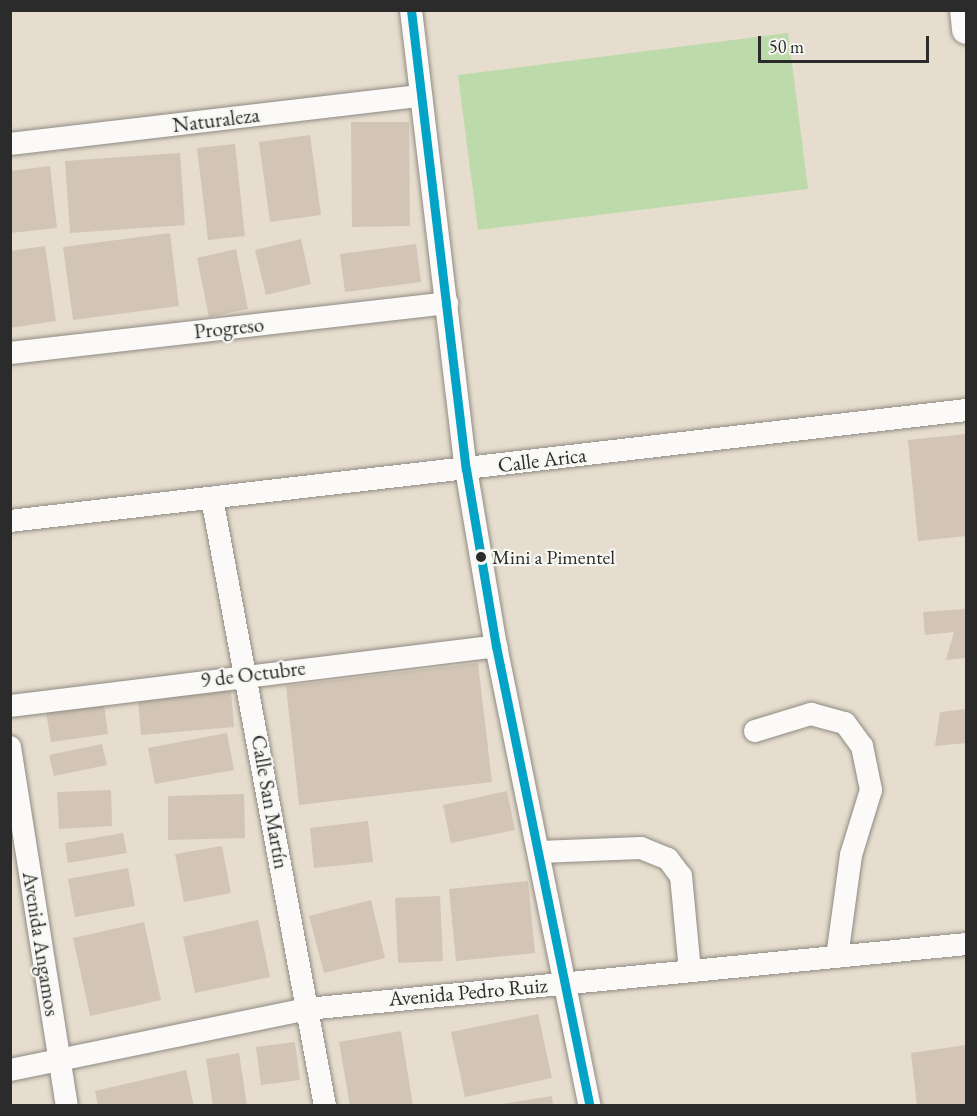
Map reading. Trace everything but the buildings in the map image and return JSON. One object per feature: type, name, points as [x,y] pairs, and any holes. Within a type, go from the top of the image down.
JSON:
[{"type":"main road","points":[[964,10],[966,30]]},
{"type":"street","points":[[411,10],[466,469],[496,646],[590,1106]]},
{"type":"street","name":"Naturaleza","points":[[10,144],[421,96]]},
{"type":"street","name":"Progreso","points":[[10,353],[447,303]]},
{"type":"street","name":"Calle Arica","points":[[10,521],[966,410]]},
{"type":"street","name":"Calle San Martín","points":[[212,498],[247,674],[325,1106]]},
{"type":"street","name":"9 de Octubre","points":[[10,706],[247,674],[496,646]]},
{"type":"street","points":[[755,732],[811,714],[845,723],[862,746],[870,790],[851,855],[837,957]]},
{"type":"street","name":"Avenida Angamos","points":[[10,747],[67,1106]]},
{"type":"street","points":[[539,852],[641,848],[668,859],[681,876],[690,971]]},
{"type":"street","name":"Avenida Pedro Ruiz","points":[[10,1071],[307,1009],[966,944]]},
{"type":"green space","points":[[788,33],[808,189],[478,230],[458,75]]},
{"type":"transit line","points":[[411,10],[466,469],[496,646],[590,1106]]},
{"type":"place","name":"Mini a Pimentel","points":[[481,557]]}]
